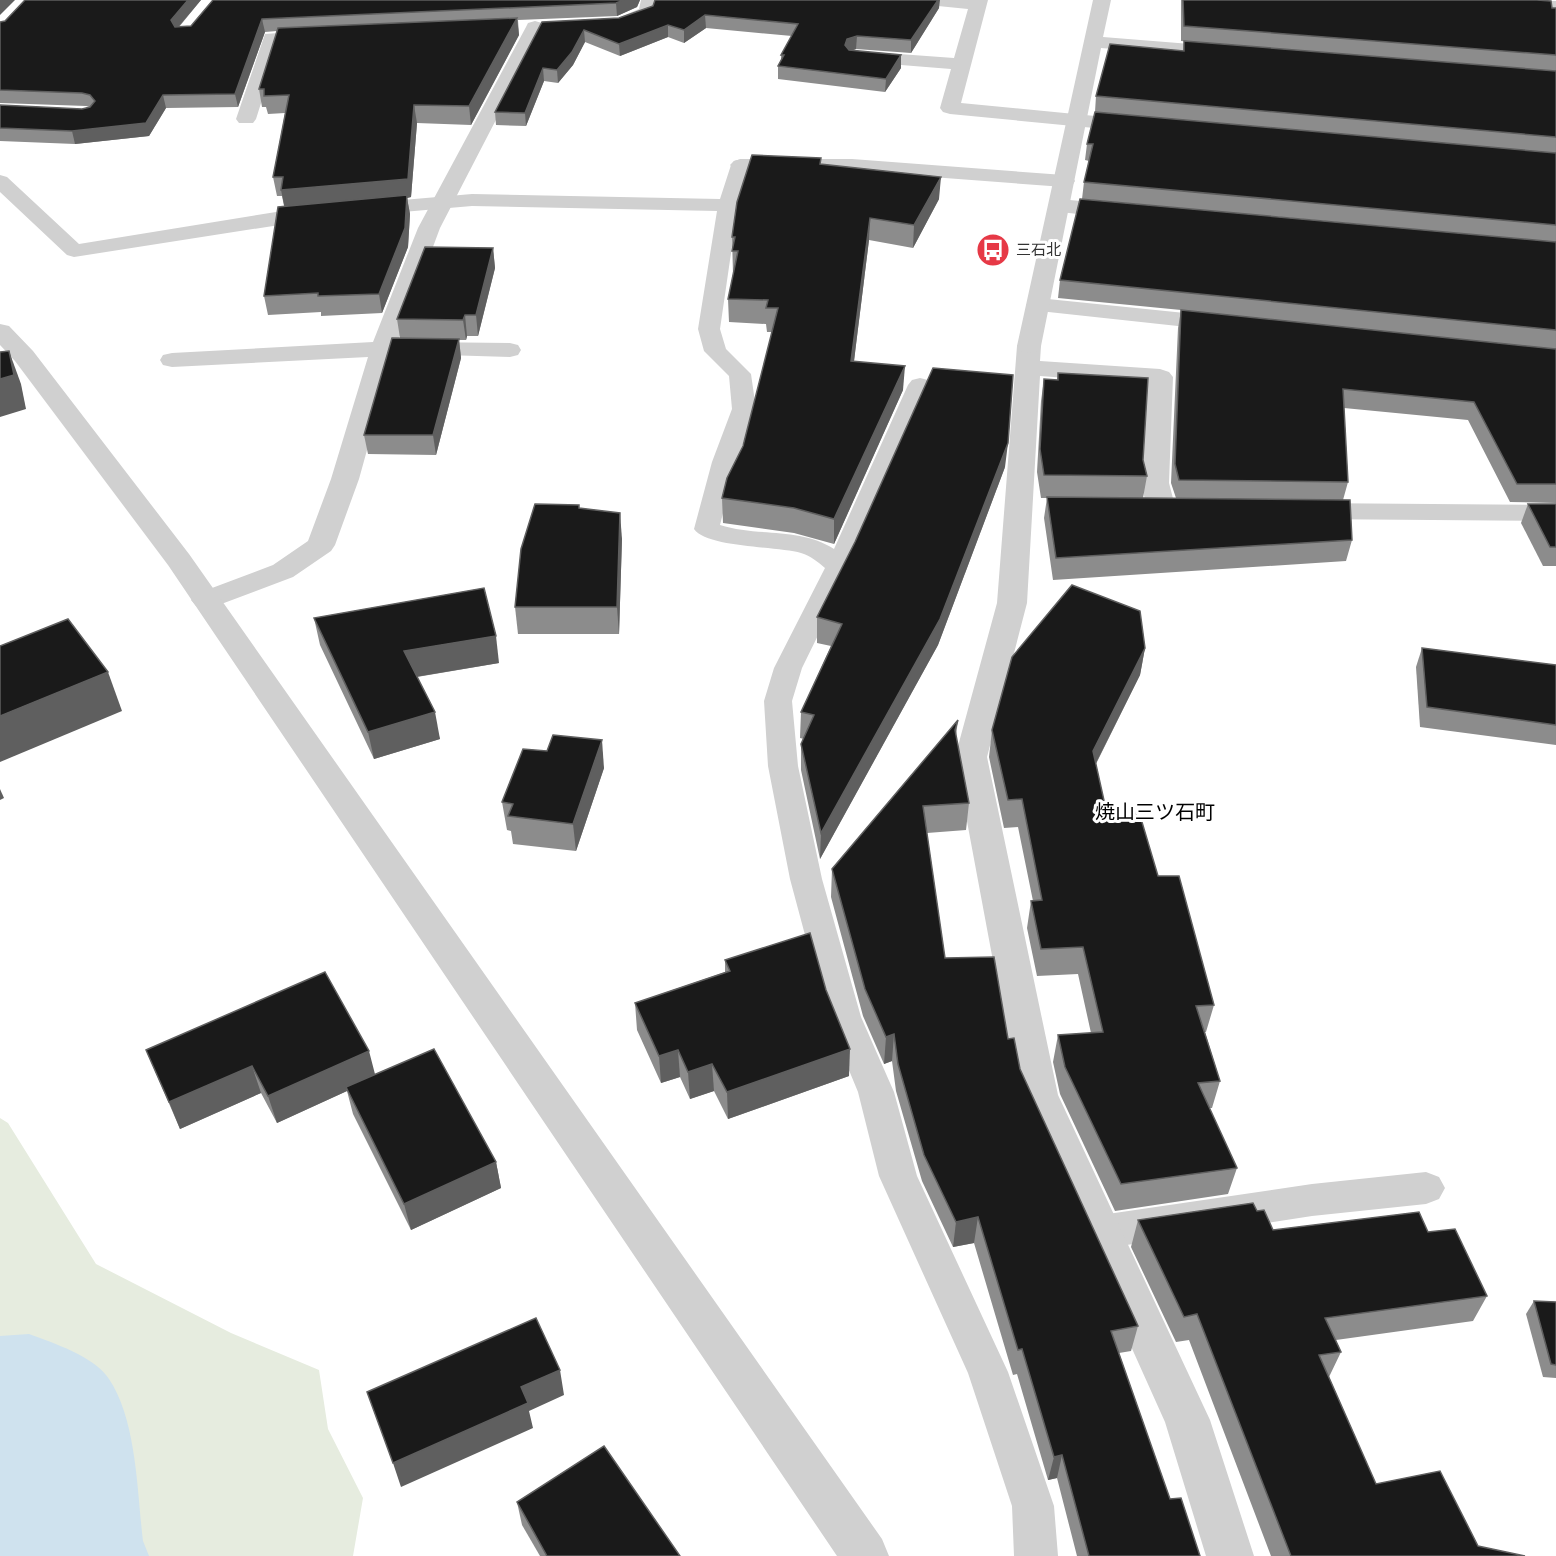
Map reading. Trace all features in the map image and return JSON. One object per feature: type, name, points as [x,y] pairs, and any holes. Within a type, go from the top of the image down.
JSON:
[{"type":"street","points":[[588,24],[620,23],[647,12],[650,0]]},
{"type":"street","points":[[928,0],[978,2],[950,108],[1158,128]]},
{"type":"street","points":[[1102,0],[1038,304],[1029,357],[1031,508],[1012,603],[971,758],[1038,1095],[1187,1420],[1230,1556]]},
{"type":"street","points":[[1472,0],[1556,6]]},
{"type":"street","points":[[206,600],[283,572],[321,545],[345,479],[383,349],[429,228],[534,27]]},
{"type":"street","points":[[246,119],[272,38],[332,35]]},
{"type":"street","points":[[1092,42],[1247,54]]},
{"type":"street","points":[[856,57],[962,64]]},
{"type":"street","points":[[741,165],[852,165],[1064,181]]},
{"type":"street","points":[[1059,206],[1142,213]]},
{"type":"street","points":[[1038,304],[1250,326]]},
{"type":"street","points":[[0,331],[24,356],[179,560],[866,1556]]},
{"type":"street","points":[[172,360],[383,349]]},
{"type":"street","points":[[1029,357],[1160,377],[1155,483],[1162,510]]},
{"type":"street","points":[[1281,511],[1556,513]]},
{"type":"lane","points":[[741,165],[728,205],[708,329],[715,351],[740,374],[744,408],[724,462],[707,529],[718,533],[814,548],[839,566]]},
{"type":"lane","points":[[0,181],[74,251],[276,218],[443,202],[472,200],[728,205]]},
{"type":"lane","points":[[383,349],[510,350]]},
{"type":"lane","points":[[920,385],[839,566],[788,668],[778,700],[783,766],[806,879],[844,1017],[876,1092],[898,1176],[988,1372],[1033,1506],[1036,1556]]},
{"type":"lane","points":[[1101,1232],[1312,1200],[1426,1188]]},
{"type":"shaded area","points":[[0,1118],[8,1123],[96,1264],[231,1333],[319,1370],[328,1429],[363,1498],[353,1556],[120,1556],[107,1500],[65,1414],[0,1440]]},
{"type":"building","points":[[25,0],[188,0],[171,20],[175,27],[191,26],[213,0],[624,0],[616,3],[262,19],[235,94],[163,95],[146,123],[72,131],[0,128],[0,105],[82,109],[90,107],[95,101],[90,95],[82,93],[0,90],[0,22],[5,21]]},
{"type":"building","points":[[655,0],[938,0],[911,40],[857,36],[847,39],[845,45],[849,50],[901,55],[886,79],[778,66],[784,55],[781,55],[798,24],[705,15],[684,30],[668,25],[619,44],[584,30],[572,52],[557,70],[543,68],[525,113],[495,112],[542,22],[619,18],[653,6]]},
{"type":"building","points":[[1183,0],[1551,1],[1552,8],[1556,8],[1556,55],[1184,26]]},
{"type":"building","points":[[517,18],[469,106],[414,105],[408,179],[281,190],[283,177],[273,177],[289,95],[264,96],[264,89],[259,89],[278,28]]},
{"type":"building","points":[[1184,41],[1556,71],[1556,137],[1096,96],[1110,44],[1184,51]]},
{"type":"building","points":[[1095,112],[1556,153],[1556,225],[1084,182],[1093,144],[1087,144]]},
{"type":"building","points":[[752,155],[821,158],[820,164],[941,177],[914,225],[870,218],[851,361],[905,366],[834,519],[794,508],[722,498],[727,478],[743,446],[778,308],[766,308],[768,300],[728,299],[738,251],[732,251],[737,202]]},
{"type":"building","points":[[407,195],[405,228],[379,294],[318,296],[318,293],[264,296],[278,207]]},
{"type":"building","points":[[1080,199],[1556,242],[1556,330],[1060,280]]},
{"type":"building","points":[[425,247],[493,248],[476,315],[465,315],[463,320],[397,319]]},
{"type":"building","points":[[1181,310],[1556,349],[1556,484],[1517,484],[1474,402],[1343,389],[1348,482],[1179,480],[1175,464]]},
{"type":"building","points":[[392,338],[459,339],[433,435],[364,435]]},
{"type":"building","points":[[9,351],[14,375],[0,379],[0,352]]},
{"type":"building","points":[[933,368],[1013,375],[1008,443],[940,619],[821,833],[801,744],[814,715],[801,712],[842,624],[817,617],[855,542]]},
{"type":"building","points":[[1058,373],[1148,378],[1143,460],[1147,476],[1044,475],[1040,449],[1044,379],[1058,380]]},
{"type":"building","points":[[1047,497],[1350,500],[1352,540],[1056,558]]},
{"type":"building","points":[[535,504],[579,505],[579,508],[620,513],[617,607],[515,607],[521,549]]},
{"type":"building","points":[[1528,504],[1556,504],[1556,547],[1550,547]]},
{"type":"building","points":[[1072,585],[1140,611],[1145,648],[1093,751],[1107,814],[1139,812],[1158,876],[1179,876],[1214,1005],[1196,1006],[1220,1081],[1198,1083],[1237,1168],[1121,1184],[1065,1067],[1058,1035],[1103,1032],[1083,947],[1041,949],[1031,901],[1042,900],[1022,799],[1008,800],[992,730],[1012,657]]},
{"type":"building","points":[[484,588],[496,636],[404,651],[435,712],[368,732],[314,618]]},
{"type":"building","points":[[68,619],[108,672],[0,716],[0,646]]},
{"type":"building","points":[[1422,648],[1556,665],[1556,725],[1427,707]]},
{"type":"building","points":[[958,720],[955,730],[969,803],[923,806],[945,958],[994,957],[1008,1039],[1014,1038],[1020,1069],[1138,1326],[1111,1331],[1170,1499],[1181,1498],[1200,1556],[1089,1556],[1062,1455],[1054,1457],[1022,1349],[1018,1350],[978,1217],[956,1222],[924,1155],[898,1064],[894,1034],[886,1037],[865,989],[832,869]]},
{"type":"building","points":[[553,735],[602,740],[573,824],[508,816],[513,804],[502,802],[523,749],[547,751]]},
{"type":"building","points":[[810,933],[826,990],[850,1049],[727,1092],[712,1064],[688,1072],[678,1050],[659,1056],[635,1003],[730,971],[725,960]]},
{"type":"building","points":[[325,972],[369,1051],[268,1096],[252,1066],[169,1102],[146,1050]]},
{"type":"building","points":[[434,1049],[496,1162],[404,1204],[346,1087]]},
{"type":"building","points":[[1253,1203],[1257,1211],[1264,1210],[1273,1230],[1419,1212],[1428,1232],[1455,1229],[1487,1296],[1325,1318],[1341,1352],[1319,1355],[1376,1484],[1440,1471],[1478,1546],[1525,1556],[1291,1556],[1197,1314],[1184,1317],[1138,1220]]},
{"type":"building","points":[[1534,1301],[1556,1302],[1556,1365],[1551,1364]]},
{"type":"building","points":[[536,1318],[560,1370],[521,1387],[528,1403],[393,1463],[367,1392]]},
{"type":"building","points":[[604,1446],[680,1556],[547,1556],[517,1502]]},
{"type":"waterway","points":[[0,1403],[29,1401],[58,1426],[69,1549],[74,1556]]},
{"type":"place","name":"三石北","points":[[993,250]]},
{"type":"district","name":"焼山三ツ石町","points":[[1155,812]]}]
